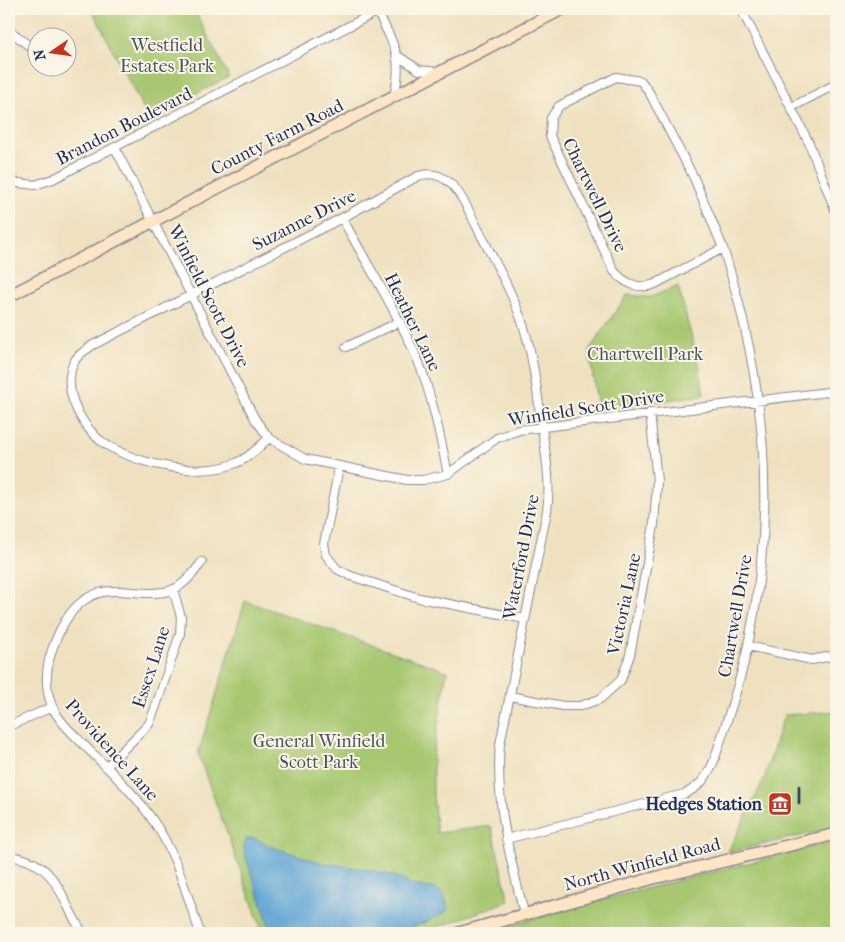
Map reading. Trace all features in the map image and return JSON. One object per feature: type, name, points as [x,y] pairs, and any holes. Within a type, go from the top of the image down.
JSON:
[{"type":"main road","name":"County Farm Road","points":[[9,296],[562,9]]},
{"type":"main road","name":"North Winfield Road","points":[[459,933],[524,913],[650,879],[836,834]]},
{"type":"street","points":[[742,9],[809,143],[836,212]]},
{"type":"street","points":[[378,10],[398,56],[398,81],[394,96]]},
{"type":"street","name":"Brandon Boulevard","points":[[9,182],[35,185],[48,181],[115,148],[378,10]]},
{"type":"street","points":[[9,30],[28,45]]},
{"type":"street","points":[[398,56],[419,70],[439,72]]},
{"type":"street","name":"Chartwell Drive","points":[[506,839],[684,794],[698,786],[707,777],[714,762],[748,646],[758,588],[764,531],[765,471],[759,399],[746,325],[724,248],[694,178],[652,96],[641,81],[622,76],[610,78],[559,106],[550,124],[552,142],[593,222],[614,271],[624,281],[641,287],[651,286],[724,248]]},
{"type":"street","points":[[792,107],[836,84]]},
{"type":"street","name":"Winfield Scott Drive","points":[[115,148],[255,419],[269,438],[305,459],[407,480],[423,480],[448,474],[498,438],[519,430],[836,391]]},
{"type":"street","name":"Suzanne Drive","points":[[269,438],[244,459],[231,465],[197,469],[157,465],[108,447],[94,434],[82,417],[73,399],[69,384],[74,361],[93,345],[342,218],[418,176],[432,174]]},
{"type":"street","name":"Waterford Drive","points":[[432,174],[447,178],[456,189],[513,299],[533,361],[549,475],[549,497],[510,696],[498,770],[499,801],[524,913]]},
{"type":"street","name":"Heather Lane","points":[[342,218],[399,322],[416,358],[429,393],[448,474]]},
{"type":"street","points":[[346,347],[399,322]]},
{"type":"street","name":"Victoria Lane","points":[[510,696],[562,706],[580,706],[600,699],[621,680],[630,654],[654,525],[657,481],[650,413]]},
{"type":"street","points":[[339,467],[324,544],[326,555],[336,569],[418,598],[525,620]]},
{"type":"street","name":"Providence Lane","points":[[200,933],[174,860],[162,834],[142,806],[70,730],[52,707],[47,680],[49,656],[66,618],[78,606],[96,594],[113,590],[150,593],[173,589],[189,578],[202,562]]},
{"type":"street","name":"Essex Lane","points":[[106,767],[148,724],[156,706],[180,634],[181,617],[173,589]]},
{"type":"street","points":[[748,646],[812,660],[836,655]]},
{"type":"street","points":[[9,726],[52,707]]},
{"type":"street","points":[[9,856],[39,865],[53,878],[83,933]]},
{"type":"green space","name":"Westfield Estates Park","points":[[88,9],[194,9],[229,77],[148,118],[92,10]]},
{"type":"green space","name":"Chartwell Park","points":[[678,286],[699,365],[704,395],[598,410],[589,350],[627,295],[651,297]]},
{"type":"green space","name":"General Winfield Scott Park","points":[[245,601],[447,671],[433,755],[433,796],[437,833],[491,826],[509,901],[422,933],[263,933],[198,754]]},
{"type":"green space","points":[[836,711],[836,828],[728,852],[764,779],[784,715]]},
{"type":"green space","points":[[836,841],[836,933],[482,933],[593,902]]},
{"type":"water","points":[[254,838],[275,848],[323,863],[371,870],[394,876],[412,885],[436,889],[445,897],[448,909],[429,921],[388,933],[345,935],[272,933],[245,855],[244,846],[246,839]]},
{"type":"railway","points":[[799,786],[799,803]]},
{"type":"place","name":"Hedges Station","points":[[780,804]]}]
